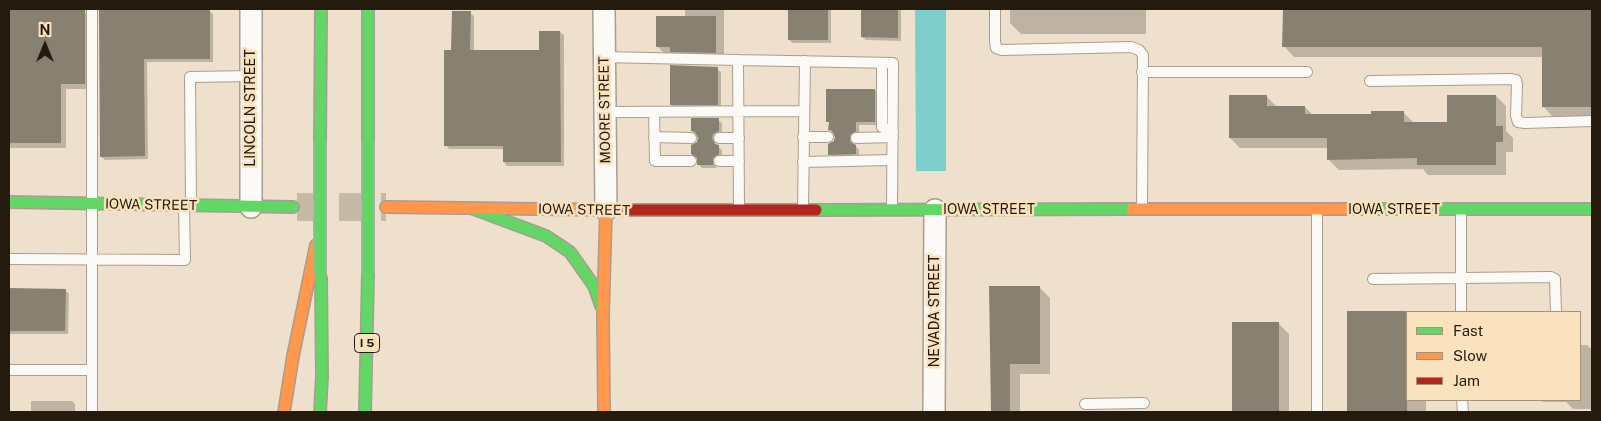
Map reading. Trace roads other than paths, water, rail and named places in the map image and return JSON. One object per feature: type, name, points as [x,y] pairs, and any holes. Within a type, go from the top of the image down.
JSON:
[{"type":"main road","points":[[284,412],[315,274],[320,224],[321,9]]},
{"type":"main road","name":"I 5","points":[[365,412],[368,309],[368,9]]},
{"type":"main road","name":"IOWA STREET","points":[[9,202],[293,207]]},
{"type":"main road","name":"IOWA STREET","points":[[386,207],[606,210],[1592,209]]},
{"type":"main road","points":[[471,208],[546,236],[573,255],[594,286],[604,315]]},
{"type":"main road","points":[[604,412],[606,210]]},
{"type":"main road","points":[[315,274],[322,377],[320,412]]},
{"type":"main road","points":[[368,309],[377,403]]},
{"type":"street","name":"LINCOLN STREET","points":[[251,9],[251,207]]},
{"type":"street","name":"MOORE STREET","points":[[604,9],[606,210]]},
{"type":"street","name":"NEVADA STREET","points":[[934,412],[935,210]]},
{"type":"lane","points":[[92,9],[92,412]]},
{"type":"lane","points":[[995,9],[996,48],[1002,50],[1131,47],[1139,50],[1142,55],[1142,210]]},
{"type":"lane","points":[[604,57],[893,63],[892,210]]},
{"type":"lane","points":[[738,60],[739,210]]},
{"type":"lane","points":[[803,210],[805,61]]},
{"type":"lane","points":[[1142,72],[1307,72]]},
{"type":"lane","points":[[9,259],[185,260],[190,77],[251,76]]},
{"type":"lane","points":[[1370,81],[1516,80],[1518,85],[1516,116],[1518,122],[1592,121]]},
{"type":"lane","points":[[605,112],[804,111]]},
{"type":"lane","points":[[654,112],[655,161],[691,161]]},
{"type":"lane","points":[[856,138],[893,135]]},
{"type":"lane","points":[[654,137],[691,138]]},
{"type":"lane","points":[[803,137],[828,137]]},
{"type":"lane","points":[[719,138],[739,138]]},
{"type":"lane","points":[[803,162],[892,160]]},
{"type":"lane","points":[[719,161],[739,161]]},
{"type":"lane","points":[[1317,210],[1317,412]]},
{"type":"lane","points":[[1461,210],[1461,311]]},
{"type":"lane","points":[[1373,279],[1551,277],[1554,279],[1556,311]]},
{"type":"lane","points":[[9,370],[92,370]]},
{"type":"lane","points":[[1085,404],[1144,403]]},
{"type":"water","points":[[915,9],[946,9],[946,171],[916,171]]},
{"type":"tunnel","points":[[297,207],[386,207]]}]
